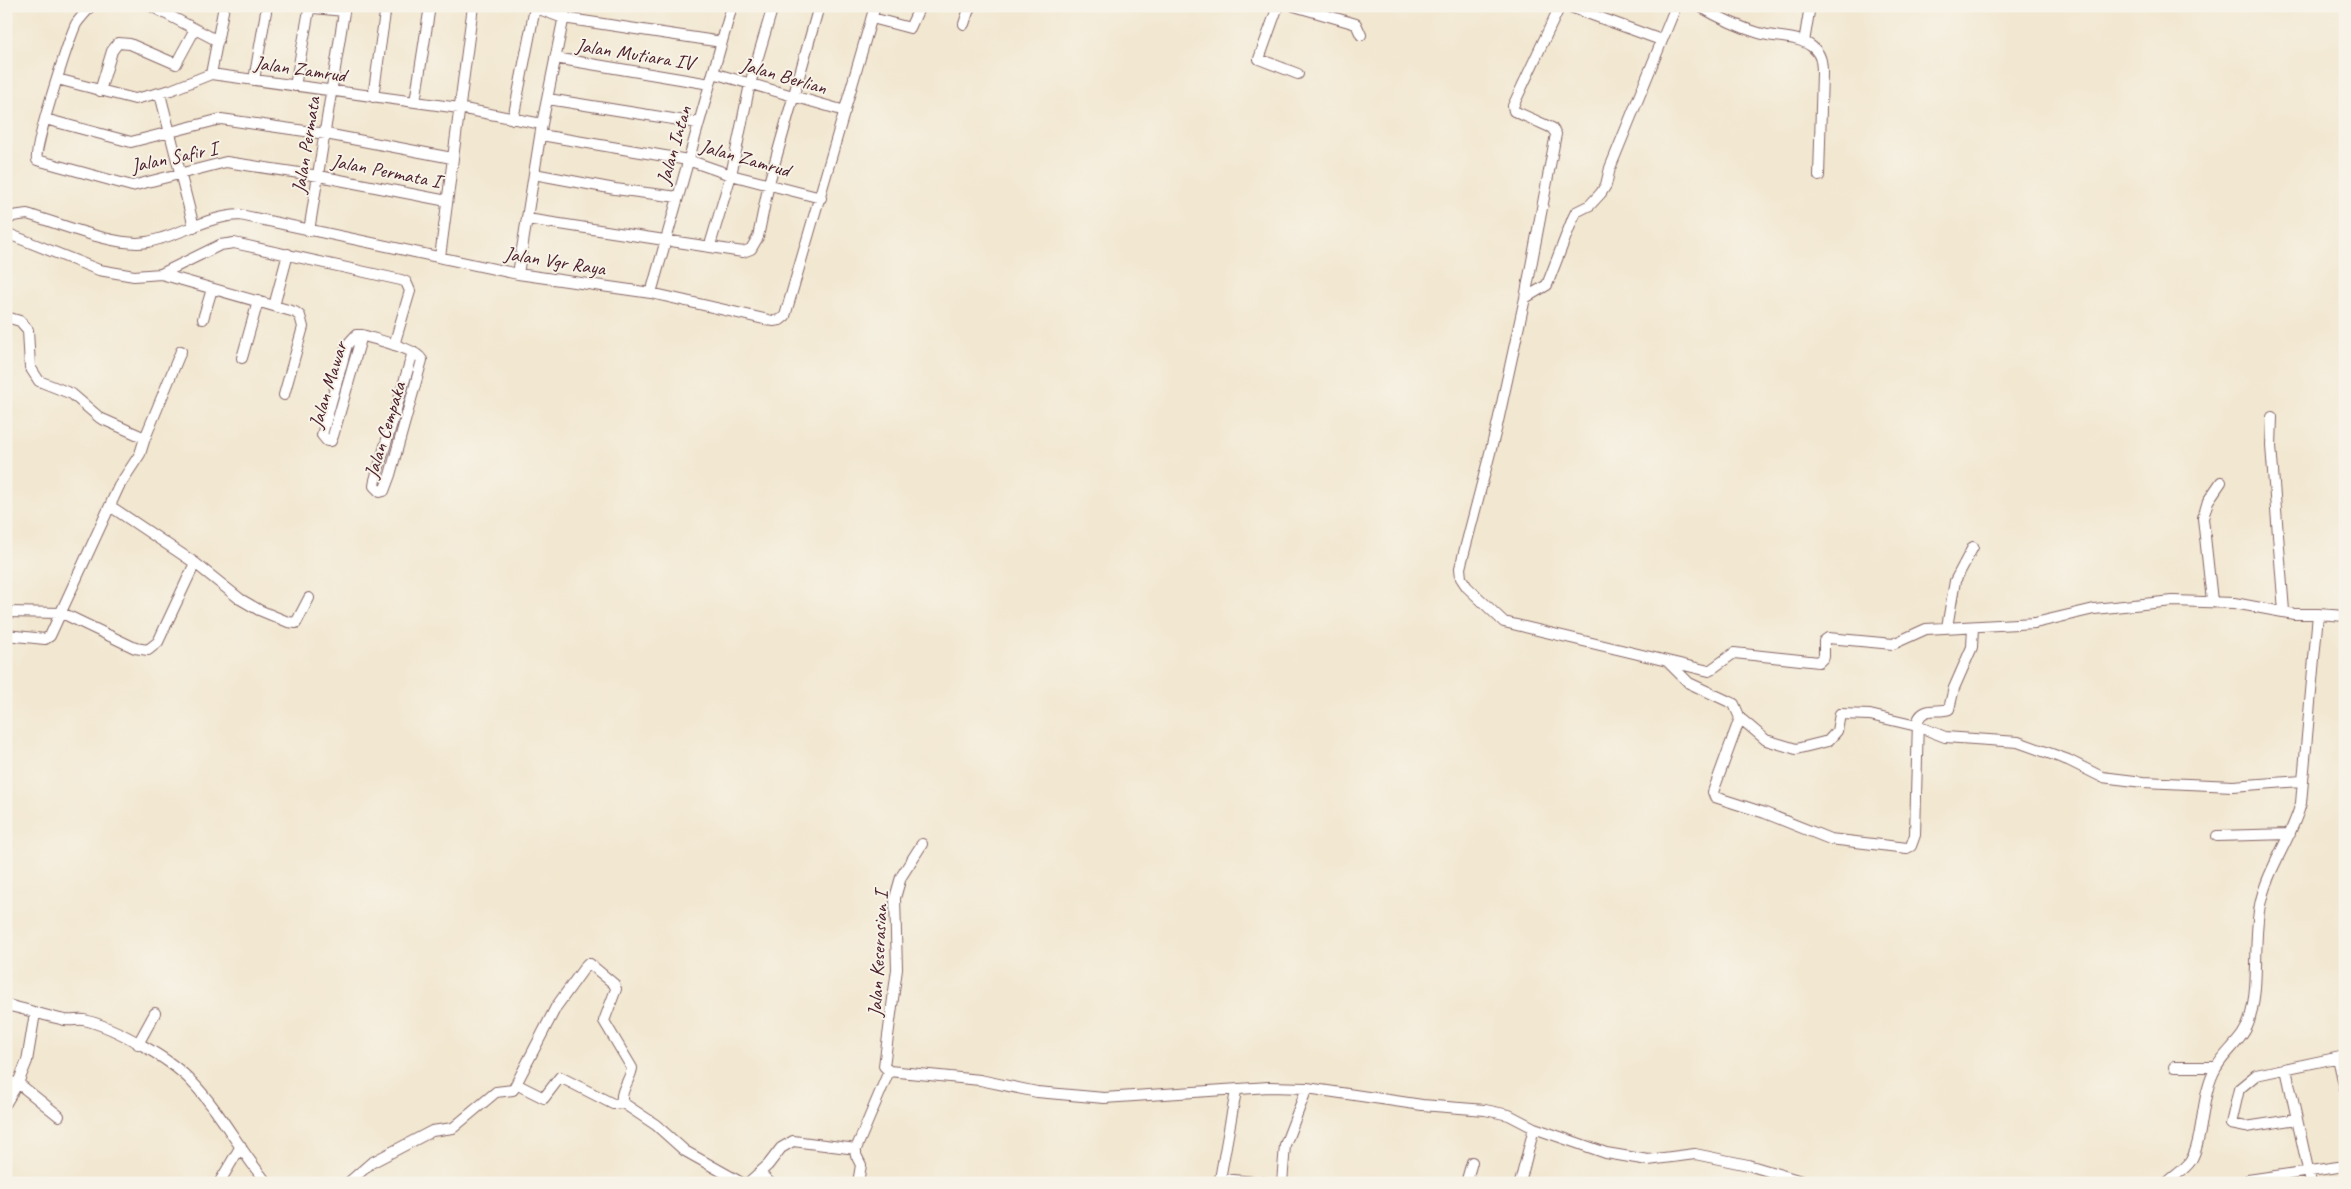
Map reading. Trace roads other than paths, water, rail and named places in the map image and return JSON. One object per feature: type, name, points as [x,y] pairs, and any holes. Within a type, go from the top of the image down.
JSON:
[{"type":"street","points":[[91,6],[77,23],[45,119],[131,142],[170,134],[211,120],[221,119],[326,134],[452,158]]},
{"type":"street","points":[[152,6],[218,41]]},
{"type":"street","points":[[211,74],[224,6]]},
{"type":"street","points":[[254,80],[267,6]]},
{"type":"street","points":[[373,97],[386,6]]},
{"type":"street","points":[[415,102],[430,6]]},
{"type":"street","points":[[440,257],[473,6]]},
{"type":"street","points":[[518,274],[541,130],[566,6]]},
{"type":"street","name":"Jalan Intan","points":[[651,293],[732,6]]},
{"type":"street","points":[[710,245],[731,175],[750,84],[773,6]]},
{"type":"street","points":[[527,219],[710,245],[743,252],[751,249],[758,238],[769,183],[819,6]]},
{"type":"street","name":"Jalan Vgr Raya","points":[[6,221],[13,216],[27,214],[123,242],[134,243],[149,242],[220,217],[240,215],[518,274],[651,293],[773,322],[785,316],[821,198],[875,6]]},
{"type":"street","points":[[872,18],[910,28],[920,6]]},
{"type":"street","points":[[964,24],[970,6]]},
{"type":"street","points":[[1278,6],[1259,59],[1298,74]]},
{"type":"street","points":[[1294,6],[1356,24],[1360,35]]},
{"type":"street","points":[[1560,6],[1512,108],[1552,128],[1556,134],[1525,298],[1485,475],[1461,562],[1462,578],[1476,596],[1504,622],[1709,671],[1734,653],[1817,663],[1824,657],[1824,641],[1828,638],[1893,644],[1926,629],[2042,622],[2094,609],[2173,601],[2212,601],[2284,611],[2345,616]]},
{"type":"street","points":[[1568,6],[1661,40]]},
{"type":"street","points":[[1525,298],[1547,284],[1573,218],[1582,208],[1590,205],[1606,185],[1610,168],[1676,6]]},
{"type":"street","points":[[1699,6],[1721,18],[1759,33],[1804,42],[1812,46],[1821,57],[1818,176]]},
{"type":"street","points":[[1804,42],[1810,6]]},
{"type":"street","points":[[513,119],[533,7],[563,18],[722,42]]},
{"type":"street","points":[[295,86],[309,10],[314,8],[344,9]]},
{"type":"street","name":"Jalan Permata","points":[[309,231],[326,134],[344,9]]},
{"type":"street","points":[[100,91],[112,50],[118,43],[125,42],[176,64],[195,29]]},
{"type":"street","name":"Jalan Mutiara IV","points":[[555,58],[710,84]]},
{"type":"street","name":"Jalan Zamrud","points":[[57,79],[132,99],[160,94],[211,74],[459,108],[513,119],[541,130],[688,160],[731,175],[769,183],[821,198]]},
{"type":"street","name":"Jalan Berlian","points":[[713,74],[845,111]]},
{"type":"street","points":[[160,94],[194,227]]},
{"type":"street","points":[[548,99],[698,123]]},
{"type":"street","name":"Jalan Safir I","points":[[45,119],[35,153],[36,158],[132,186],[226,162],[318,176]]},
{"type":"street","points":[[534,174],[615,189],[678,197]]},
{"type":"street","name":"Jalan Permata I","points":[[318,176],[447,201]]},
{"type":"street","points":[[6,234],[99,270],[134,276],[161,274],[295,312],[303,321],[284,395]]},
{"type":"street","points":[[161,274],[227,243],[288,254],[406,282],[409,286],[409,297],[394,345],[413,352]]},
{"type":"street","points":[[274,306],[288,254]]},
{"type":"street","points":[[203,319],[212,289]]},
{"type":"street","points":[[242,358],[258,301]]},
{"type":"street","points":[[6,317],[25,325],[28,335],[30,367],[39,381],[72,394],[100,418],[145,438]]},
{"type":"street","name":"Jalan Mawar","points":[[362,335],[333,436],[331,441],[326,441],[322,435],[347,345],[352,337],[362,335],[394,345]]},
{"type":"street","points":[[6,635],[48,638],[62,613],[122,480],[140,454],[181,351]]},
{"type":"street","name":"Jalan Cempaka","points":[[413,352],[420,356],[423,365],[390,475],[384,491],[380,492],[374,486],[375,480],[413,352]]},
{"type":"street","points":[[2272,417],[2271,446],[2284,611]]},
{"type":"street","points":[[2212,601],[2203,518],[2208,501],[2221,482]]},
{"type":"street","points":[[110,506],[195,563],[240,599],[292,624],[298,620],[309,598]]},
{"type":"street","points":[[1947,628],[1955,581],[1973,547]]},
{"type":"street","points":[[6,612],[62,613],[136,648],[148,650],[158,642],[195,563]]},
{"type":"street","points":[[2167,1183],[2189,1164],[2195,1152],[2204,1100],[2216,1067],[2246,1030],[2250,1019],[2254,998],[2260,905],[2266,885],[2290,834],[2301,803],[2318,614]]},
{"type":"street","points":[[1740,718],[1714,792],[1715,797],[1765,813],[1830,839],[1907,848],[1911,846],[1915,835],[1917,726],[1920,715],[1927,711],[1949,709],[1954,688],[1972,647],[1973,627]]},
{"type":"street","points":[[1666,661],[1689,683],[1734,704],[1740,718],[1766,740],[1796,749],[1828,741],[1837,731],[1840,714],[1870,715],[1917,726],[1945,736],[2018,742],[2068,760],[2102,777],[2233,786],[2302,781]]},
{"type":"street","points":[[2217,836],[2290,834]]},
{"type":"street","name":"Jalan Keserasian I","points":[[889,1071],[884,1066],[897,969],[896,898],[901,877],[922,844]]},
{"type":"street","points":[[348,1183],[371,1163],[432,1131],[454,1128],[486,1098],[496,1092],[513,1090],[556,1007],[587,964],[590,964],[614,984],[616,989],[604,1021],[632,1068],[630,1079],[622,1095],[623,1104]]},
{"type":"street","points":[[6,1005],[70,1021],[85,1020],[138,1044],[175,1067],[193,1083],[242,1146],[250,1162],[266,1183]]},
{"type":"street","points":[[6,1103],[18,1083],[27,1061],[35,1013]]},
{"type":"street","points":[[138,1044],[155,1013]]},
{"type":"street","points":[[2297,1119],[2246,1127],[2231,1124],[2239,1089],[2256,1075],[2341,1057],[2345,1089]]},
{"type":"street","points":[[2174,1067],[2216,1067]]},
{"type":"street","points":[[2286,1069],[2311,1183]]},
{"type":"street","points":[[858,1183],[861,1165],[856,1155],[856,1149],[889,1071],[980,1080],[1037,1092],[1104,1098],[1269,1088],[1307,1088],[1422,1105],[1485,1110],[1509,1115],[1534,1128],[1591,1148],[1631,1158],[1648,1160],[1695,1154],[1748,1165],[1808,1183]]},
{"type":"street","points":[[516,1084],[544,1098],[560,1077],[613,1104],[623,1104],[656,1125],[685,1151],[742,1183]]},
{"type":"street","points":[[6,1082],[18,1083],[60,1116]]},
{"type":"street","points":[[1282,1183],[1285,1145],[1307,1088]]},
{"type":"street","points":[[1236,1091],[1220,1181],[1268,1183]]},
{"type":"street","points":[[1520,1183],[1534,1128]]},
{"type":"street","points":[[748,1183],[760,1173],[782,1148],[793,1141],[856,1149]]},
{"type":"street","points":[[219,1183],[242,1146]]},
{"type":"street","points":[[1466,1183],[1472,1162]]},
{"type":"street","points":[[2248,1180],[2345,1166]]},
{"type":"street","points":[[760,1173],[770,1183]]}]
